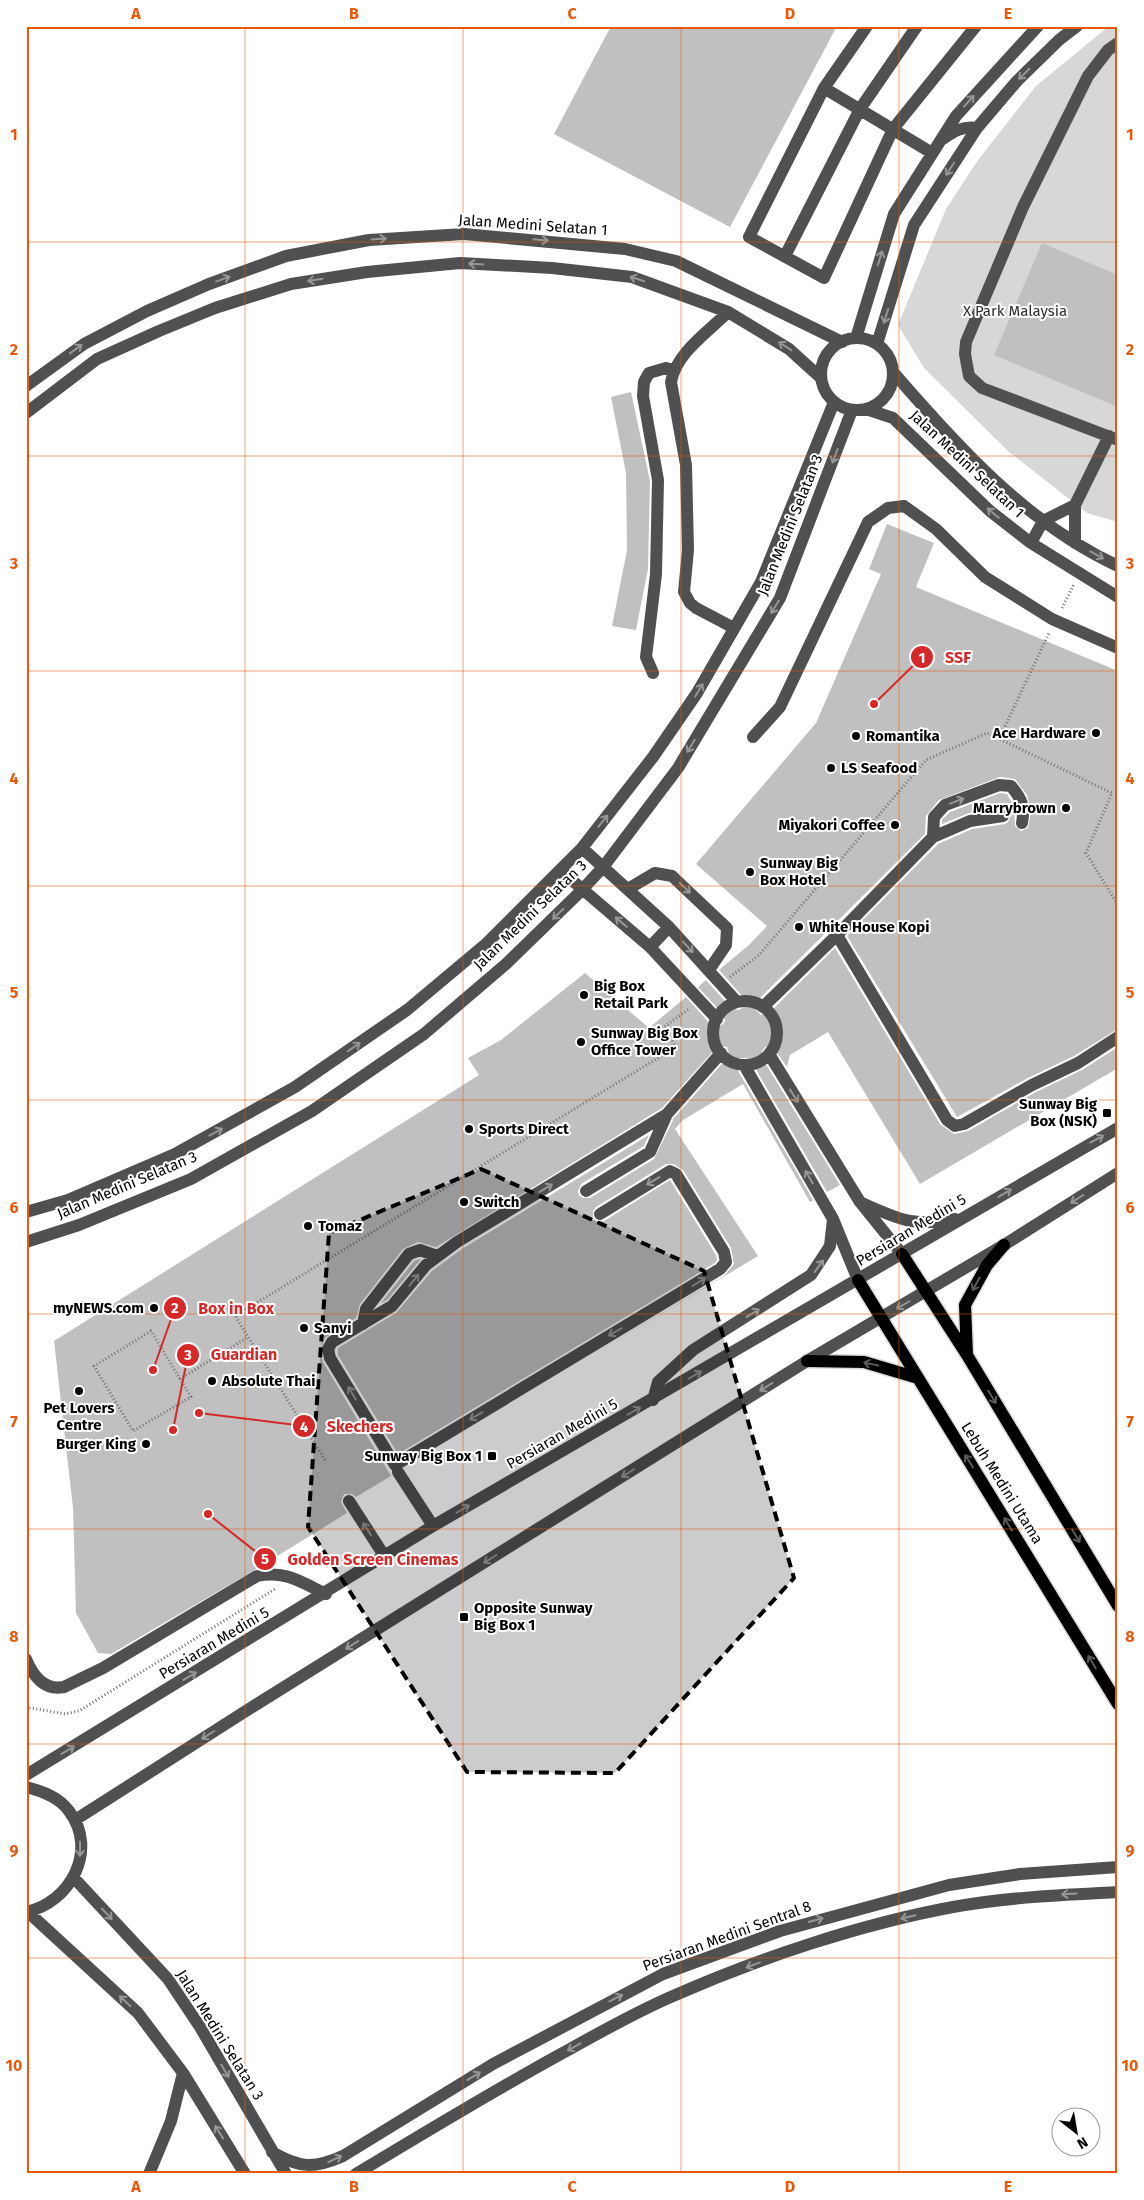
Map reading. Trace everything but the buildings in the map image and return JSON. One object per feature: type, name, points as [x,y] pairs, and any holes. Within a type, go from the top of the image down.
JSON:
[{"type":"main road","points":[[967,1355],[965,1305],[987,1265],[1004,1245]]},
{"type":"main road","points":[[902,1254],[967,1355],[1118,1606]]},
{"type":"main road","name":"Lebuh Medini Utama","points":[[858,1280],[1118,1704]]},
{"type":"main road","points":[[807,1362],[864,1362],[918,1378]]},
{"type":"street","points":[[867,26],[824,88],[749,237],[824,278],[893,129],[976,26]]},
{"type":"street","points":[[785,256],[860,109],[917,26]]},
{"type":"street","points":[[877,344],[914,225],[977,128],[1017,81],[1059,40],[1077,26]]},
{"type":"street","points":[[856,338],[894,214],[956,116],[1036,27]]},
{"type":"street","points":[[1075,543],[1075,505],[1113,438],[982,388],[969,376],[965,354],[966,342],[992,278],[1088,76],[1108,50],[1118,43]]},
{"type":"street","points":[[824,88],[932,153]]},
{"type":"street","points":[[940,140],[968,126],[977,128]]},
{"type":"street","name":"Jalan Medini Selatan 1","points":[[26,386],[84,344],[147,311],[209,284],[286,256],[369,240],[464,234],[626,249],[676,261],[842,342]]},
{"type":"street","points":[[26,413],[97,359],[216,308],[292,284],[367,272],[460,263],[552,268],[632,277],[728,312],[789,349],[821,378]]},
{"type":"street","points":[[728,312],[681,358],[673,370],[671,382],[686,465],[688,550],[684,592],[690,603],[696,608],[734,628]]},
{"type":"street","points":[[856,338],[877,344],[888,355],[893,372],[892,386],[884,398],[866,409],[852,410],[834,402],[825,392],[821,378],[826,357],[830,350],[842,342],[856,338]]},
{"type":"street","points":[[653,673],[646,657],[656,574],[658,480],[642,396],[644,382],[649,373],[666,368],[673,370]]},
{"type":"street","name":"Jalan Medini Selatan 1","points":[[893,372],[927,413],[1007,491],[1043,521],[1075,543],[1118,566]]},
{"type":"street","name":"Jalan Medini Selatan 3","points":[[26,1212],[68,1200],[175,1154],[295,1087],[407,1010],[487,943],[582,848],[653,758],[697,693],[761,582],[834,402]]},
{"type":"street","name":"Jalan Medini Selatan 1","points":[[866,409],[893,418],[990,511],[1031,543],[1117,597]]},
{"type":"street","name":"Jalan Medini Selatan 3","points":[[26,1242],[79,1225],[191,1179],[312,1111],[424,1034],[506,964],[582,890],[604,866],[678,768],[780,598],[852,410]]},
{"type":"street","points":[[1031,543],[1043,521],[1075,505]]},
{"type":"street","points":[[753,737],[780,707],[868,522],[888,508],[904,506],[936,529],[985,577],[1052,618],[1118,648]]},
{"type":"street","points":[[933,837],[934,817],[945,805],[999,785],[1011,786],[1019,796],[1025,810],[1022,823]]},
{"type":"street","points":[[763,1007],[933,837],[970,821],[1004,816]]},
{"type":"street","points":[[582,848],[669,927],[737,1002]]},
{"type":"street","points":[[560,870],[650,946],[717,1019]]},
{"type":"street","points":[[628,889],[656,873],[672,876],[727,928],[726,944],[709,970]]},
{"type":"street","points":[[650,946],[669,927]]},
{"type":"street","points":[[837,935],[947,1120],[955,1126],[964,1124],[1032,1085],[1078,1062],[1118,1037]]},
{"type":"street","points":[[746,1001],[763,1007],[770,1013],[777,1029],[777,1038],[769,1054],[762,1060],[744,1065],[727,1060],[721,1054],[714,1037],[717,1019],[722,1012],[737,1002],[746,1001]]},
{"type":"street","points":[[600,1214],[670,1171],[676,1174],[724,1252],[726,1262],[720,1270],[395,1465],[328,1354],[332,1342],[392,1306],[426,1265],[438,1256],[667,1114],[721,1054]]},
{"type":"street","points":[[769,1054],[860,1202],[902,1254]]},
{"type":"street","points":[[744,1065],[833,1219],[858,1280]]},
{"type":"street","points":[[586,1191],[650,1152],[667,1114]]},
{"type":"street","name":"Persiaran Medini 5","points":[[26,1775],[326,1594],[433,1526],[653,1400],[1118,1128]]},
{"type":"street","points":[[75,1820],[807,1362],[1004,1245],[1118,1173]]},
{"type":"street","points":[[860,1202],[911,1222],[929,1224],[963,1218]]},
{"type":"street","points":[[653,1400],[658,1382],[693,1350],[803,1283],[811,1275],[825,1257],[830,1246],[833,1219]]},
{"type":"street","points":[[362,1324],[366,1309],[410,1254],[420,1250],[438,1256]]},
{"type":"street","points":[[398,1472],[433,1526]]},
{"type":"street","points":[[349,1501],[385,1557]]},
{"type":"street","points":[[26,1659],[38,1679],[44,1685],[58,1688],[64,1687],[103,1668],[257,1576],[278,1573],[326,1594]]},
{"type":"street","points":[[26,1788],[51,1796],[69,1810],[75,1820],[81,1848],[78,1869],[74,1878],[55,1899],[27,1912],[138,2014],[183,2073],[245,2174]]},
{"type":"street","name":"Persiaran Medini Sentral 8","points":[[272,2152],[287,2160],[306,2166],[326,2164],[343,2156],[493,2064],[606,2003],[663,1974],[780,1930],[949,1885],[1020,1874],[1118,1867]]},
{"type":"street","name":"Jalan Medini Selatan 3","points":[[74,1878],[168,1979],[200,2026],[286,2174]]},
{"type":"street","points":[[356,2174],[505,2084],[601,2032],[673,1996],[783,1954],[882,1923],[953,1907],[1026,1897],[1118,1892]]},
{"type":"street","points":[[149,2174],[171,2121],[183,2073]]},
{"type":"path","points":[[1058,615],[1079,574]]},
{"type":"path","points":[[999,739],[1050,631]]},
{"type":"path","points":[[730,978],[759,955],[926,760],[987,733],[1112,794],[1086,853],[1118,905]]},
{"type":"path","points":[[325,1460],[235,1316],[676,1047],[664,1027],[692,1006]]},
{"type":"path","points":[[151,1331],[180,1379],[191,1397],[133,1431],[94,1366],[151,1331]]},
{"type":"path","points":[[180,1379],[248,1337]]},
{"type":"path","points":[[26,1707],[65,1714],[79,1711],[293,1578]]},
{"type":"highlighted area","points":[[481,1169],[704,1271],[794,1578],[615,1773],[467,1772],[308,1527],[329,1233]]},
{"type":"green space","name":"X Park Malaysia","points":[[1109,26],[1118,26],[1118,522],[1087,513],[1008,451],[924,368],[898,325],[946,209],[978,160],[1036,86]]},
{"type":"place","name":"SSF","points":[[874,704]]},
{"type":"place","name":"Ace Hardware","points":[[1096,733]]},
{"type":"place","name":"Romantika","points":[[856,736]]},
{"type":"place","name":"LS Seafood","points":[[831,768]]},
{"type":"place","name":"Marrybrown","points":[[1066,808]]},
{"type":"place","name":"Miyakori Coffee","points":[[895,825]]},
{"type":"place","name":"Sunway Big Box Hotel","points":[[750,872]]},
{"type":"place","name":"White House Kopi","points":[[799,927]]},
{"type":"place","name":"Big Box Retail Park","points":[[584,995]]},
{"type":"place","name":"Sunway Big Box Office Tower","points":[[581,1042]]},
{"type":"place","name":"Sunway Big Box (NSK)","points":[[1107,1113]]},
{"type":"place","name":"Sports Direct","points":[[469,1129]]},
{"type":"place","name":"Switch","points":[[464,1202]]},
{"type":"place","name":"Tomaz","points":[[308,1226]]},
{"type":"place","name":"myNEWS.com","points":[[154,1308]]},
{"type":"place","name":"Sanyi","points":[[304,1328]]},
{"type":"place","name":"Box in Box","points":[[153,1370]]},
{"type":"place","name":"Absolute Thai","points":[[212,1381]]},
{"type":"place","name":"Pet Lovers Centre","points":[[79,1391]]},
{"type":"place","name":"Skechers","points":[[199,1413]]},
{"type":"place","name":"Guardian","points":[[173,1430]]},
{"type":"place","name":"Burger King","points":[[146,1444]]},
{"type":"place","name":"Sunway Big Box 1","points":[[492,1456]]},
{"type":"place","name":"Golden Screen Cinemas","points":[[208,1514]]},
{"type":"place","name":"Opposite Sunway Big Box 1","points":[[464,1617]]}]
